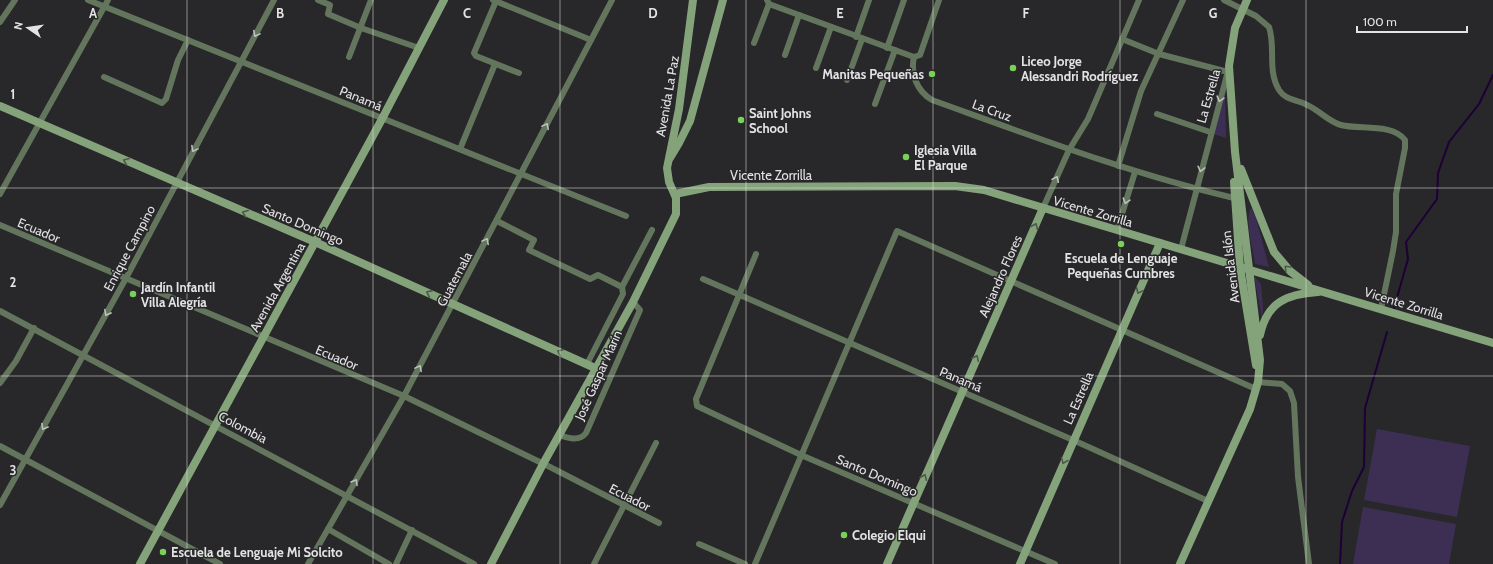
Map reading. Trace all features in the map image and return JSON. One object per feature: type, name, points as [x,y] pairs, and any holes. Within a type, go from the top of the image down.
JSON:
[{"type":"main road","name":"Avenida Argentina","points":[[140,564],[382,119],[444,0]]},
{"type":"main road","name":"Avenida La Paz","points":[[675,194],[669,182],[667,162],[679,109],[693,0]]},
{"type":"main road","points":[[667,162],[680,143],[690,121],[723,0]]},
{"type":"main road","name":"Avenida Islón","points":[[1246,0],[1233,38],[1228,69],[1237,196],[1258,383]]},
{"type":"main road","name":"Santo Domingo","points":[[0,106],[315,242],[595,368]]},
{"type":"main road","points":[[1235,152],[1245,182],[1274,252],[1295,276],[1322,291]]},
{"type":"main road","name":"Vicente Zorrilla","points":[[675,194],[709,187],[954,186],[997,193],[1244,269],[1493,343]]},
{"type":"main road","name":"José Gaspar Marín","points":[[491,564],[595,368],[633,302],[674,219],[677,208],[675,194]]},
{"type":"main road","name":"Alejandro Flores","points":[[886,564],[1043,208]]},
{"type":"main road","name":"La Estrella","points":[[1020,564],[1160,243]]},
{"type":"main road","name":"Avenida Islón","points":[[1180,564],[1250,409],[1258,383],[1260,360],[1259,341],[1244,269]]},
{"type":"main road","points":[[1259,341],[1265,317],[1276,305],[1292,296],[1322,291]]},
{"type":"street","points":[[0,22],[15,0]]},
{"type":"street","name":"Panamá","points":[[88,0],[460,149],[520,175],[626,216]]},
{"type":"street","points":[[0,194],[108,0]]},
{"type":"street","name":"Enrique Campino","points":[[0,504],[26,460],[125,280],[274,0]]},
{"type":"street","points":[[318,0],[330,5],[328,14],[361,28],[420,48]]},
{"type":"street","points":[[349,57],[371,0]]},
{"type":"street","name":"Guatemala","points":[[308,564],[404,396],[612,0]]},
{"type":"street","points":[[847,80],[868,0]]},
{"type":"street","points":[[887,48],[904,0]]},
{"type":"street","points":[[754,44],[768,2],[859,38],[914,57],[920,55],[939,0]]},
{"type":"street","name":"Alejandro Flores","points":[[1043,208],[1069,150],[1088,119],[1139,0]]},
{"type":"street","points":[[1118,166],[1141,91],[1183,0]]},
{"type":"street","points":[[1224,0],[1261,19],[1269,27],[1272,37],[1273,75],[1278,89],[1285,97],[1308,105],[1340,125],[1382,129],[1398,135],[1404,140],[1405,148],[1396,194],[1395,238],[1381,309]]},
{"type":"street","points":[[519,73],[476,56],[474,53],[494,1],[591,40]]},
{"type":"street","points":[[785,55],[799,15]]},
{"type":"street","points":[[816,68],[831,27]]},
{"type":"street","points":[[1122,39],[1159,54],[1228,69]]},
{"type":"street","points":[[104,77],[162,103],[166,99],[178,60],[188,40]]},
{"type":"street","points":[[875,104],[895,50]]},
{"type":"street","name":"La Cruz","points":[[914,57],[911,68],[915,81],[925,96],[1069,150],[1135,172],[1196,189],[1237,196]]},
{"type":"street","points":[[460,149],[495,64]]},
{"type":"street","name":"La Estrella","points":[[1181,249],[1210,132],[1228,69]]},
{"type":"street","points":[[1157,114],[1210,132]]},
{"type":"street","points":[[1117,230],[1135,172]]},
{"type":"street","points":[[497,221],[534,240],[529,250],[590,279],[598,276],[622,287]]},
{"type":"street","name":"Ecuador","points":[[0,225],[125,280],[404,396],[659,523]]},
{"type":"street","points":[[587,364],[623,294],[622,287],[652,230]]},
{"type":"street","points":[[754,564],[897,231],[1122,330],[1258,383],[1282,384],[1290,391],[1294,403],[1298,477],[1309,564]]},
{"type":"street","points":[[738,295],[756,254]]},
{"type":"street","name":"Panamá","points":[[703,279],[1073,440],[1208,501]]},
{"type":"street","name":"Santo Domingo","points":[[738,295],[696,399],[697,406],[801,455],[1055,564]]},
{"type":"street","name":"José Gaspar Marín","points":[[559,435],[576,439],[582,437],[586,433],[640,310],[633,302]]},
{"type":"street","name":"Colombia","points":[[0,311],[216,424],[474,564]]},
{"type":"street","points":[[0,383],[16,361],[34,328]]},
{"type":"street","points":[[594,564],[656,443]]},
{"type":"street","points":[[0,446],[220,564]]},
{"type":"street","points":[[328,529],[389,564]]},
{"type":"street","points":[[396,564],[412,530]]},
{"type":"street","points":[[699,544],[745,564]]},
{"type":"street","points":[[375,564],[378,558]]},
{"type":"shaded area","points":[[1225,95],[1226,138],[1213,134]]},
{"type":"shaded area","points":[[1251,207],[1256,218],[1269,267],[1255,264],[1248,220]]},
{"type":"shaded area","points":[[1254,276],[1261,284],[1263,308],[1262,319]]},
{"type":"shaded area","points":[[1377,429],[1470,446],[1457,517],[1364,500]]},
{"type":"shaded area","points":[[1363,507],[1456,524],[1449,564],[1353,564]]},
{"type":"waterway","points":[[1394,308],[1408,259],[1406,242],[1437,199],[1438,173],[1449,142],[1479,104],[1493,75]]},
{"type":"waterway","points":[[1340,564],[1342,522],[1352,491],[1364,467],[1365,408],[1387,332]]},
{"type":"place","name":"Liceo Jorge Alessandri Rodríguez","points":[[1013,68]]},
{"type":"place","name":"Manitas Pequeñas","points":[[932,74]]},
{"type":"place","name":"Saint Johns School","points":[[741,120]]},
{"type":"place","name":"Iglesia Villa El Parque","points":[[906,157]]},
{"type":"place","name":"Escuela de Lenguaje Pequeñas Cumbres","points":[[1121,244]]},
{"type":"place","name":"Jardín Infantil Villa Alegría","points":[[133,294]]},
{"type":"place","name":"Colegio Elqui","points":[[844,535]]},
{"type":"place","name":"Escuela de Lenguaje Mi Solcito","points":[[163,552]]}]
